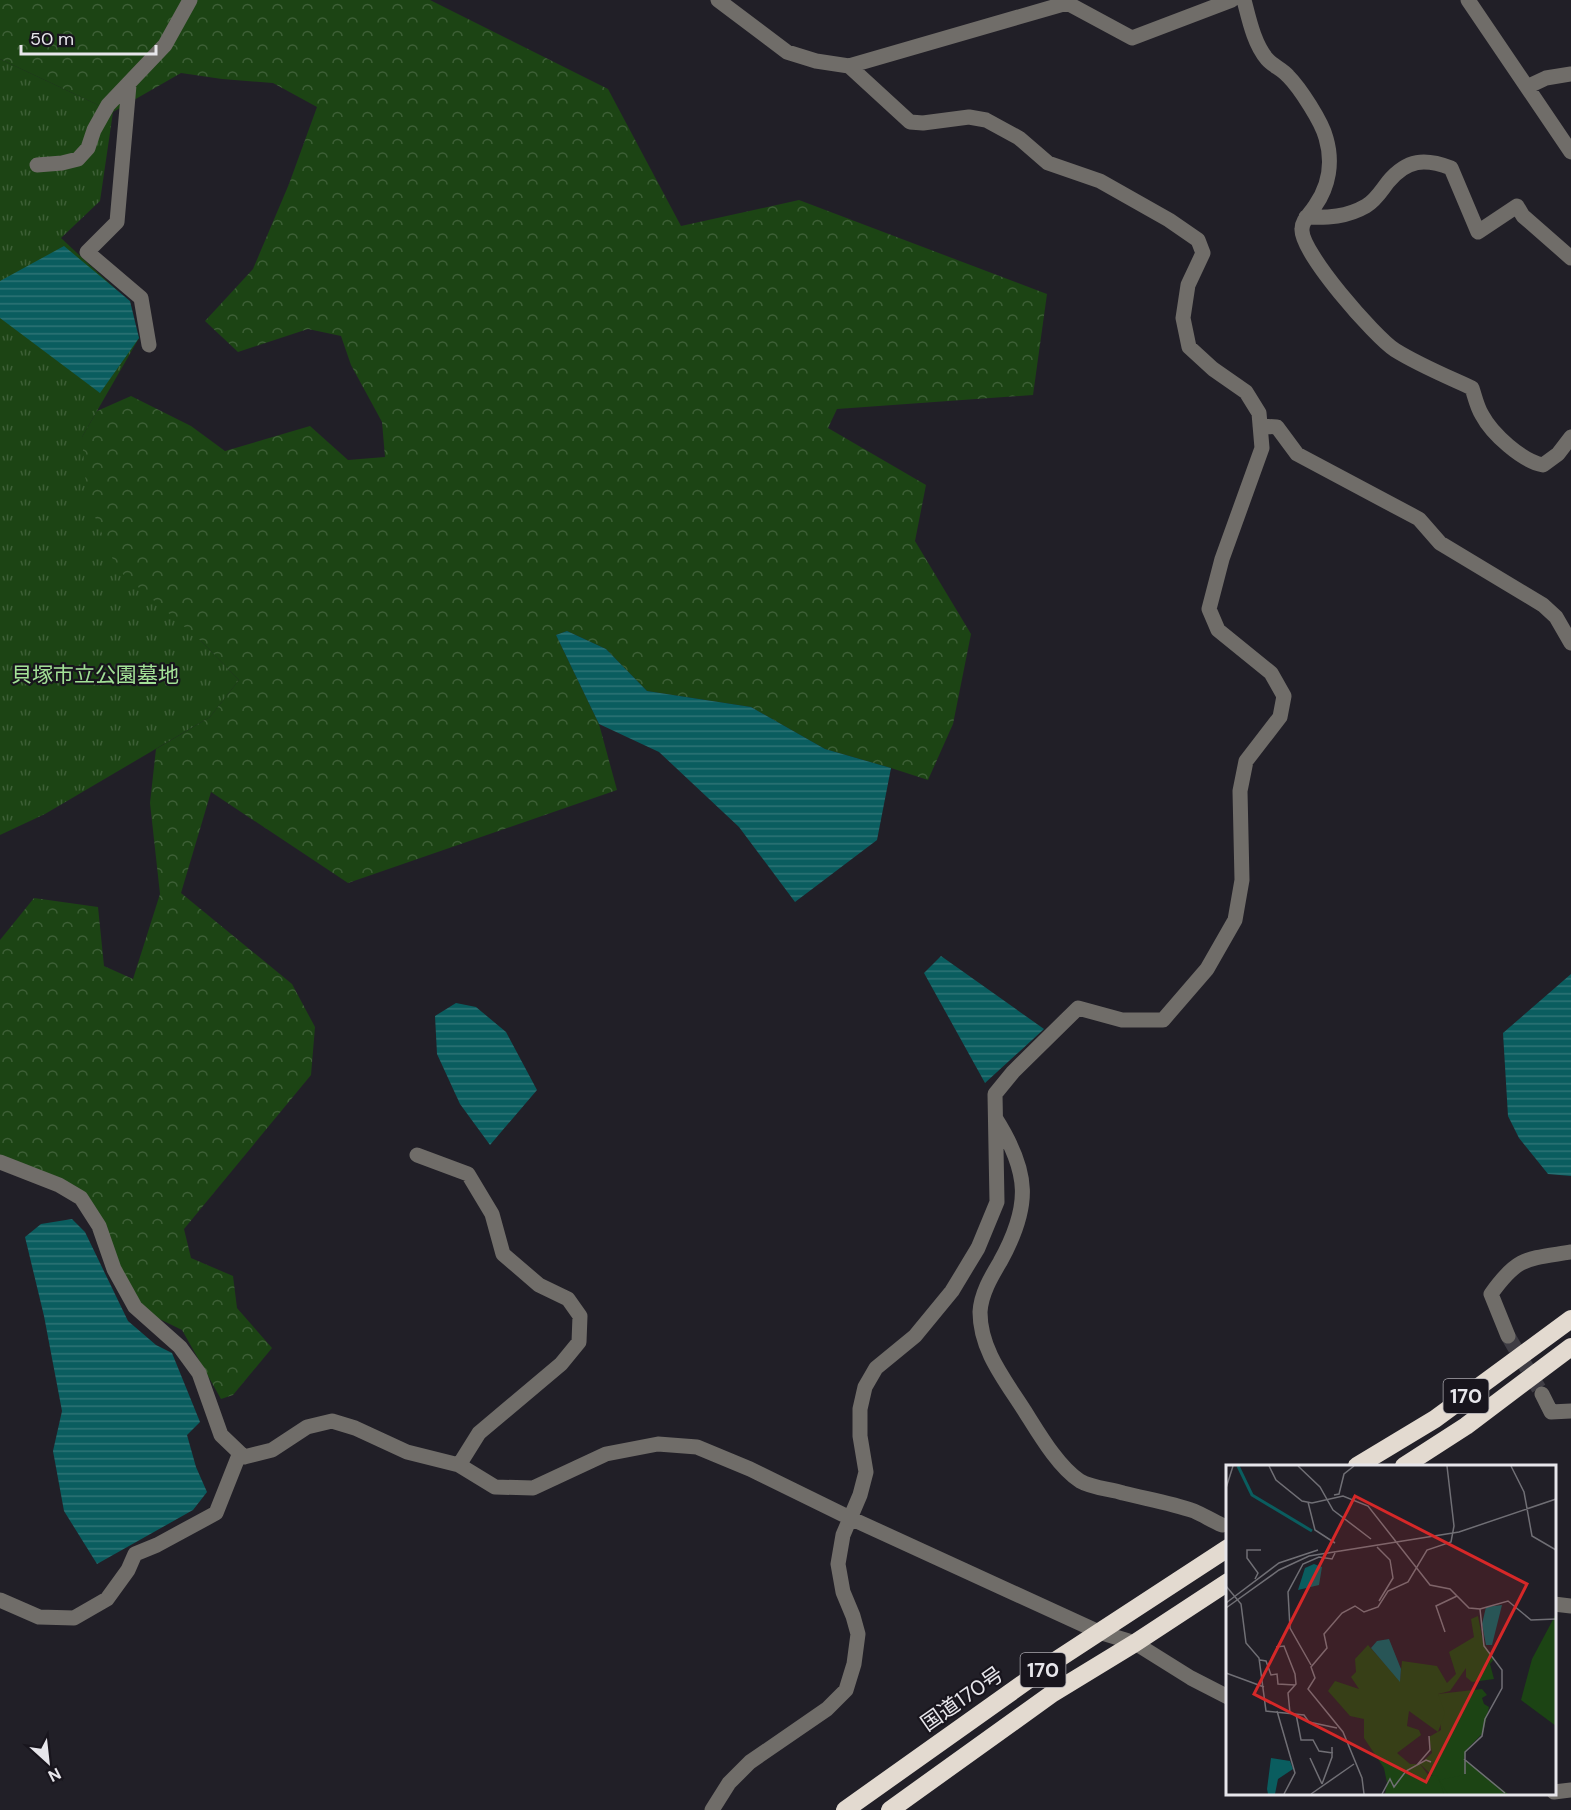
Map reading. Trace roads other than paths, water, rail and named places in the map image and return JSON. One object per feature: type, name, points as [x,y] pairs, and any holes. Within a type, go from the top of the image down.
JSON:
[{"type":"highway","name":"170","points":[[1359,1465],[1435,1419],[1571,1319]]},
{"type":"highway","name":"170","points":[[1407,1465],[1466,1426],[1571,1347]]},
{"type":"highway","name":"国道170号","points":[[845,1810],[1099,1632],[1226,1549]]},
{"type":"highway","name":"170","points":[[890,1810],[1053,1693],[1135,1643],[1226,1583]]},
{"type":"street","points":[[37,165],[62,164],[78,159],[88,148],[94,130],[108,105],[165,45],[190,0]]},
{"type":"street","points":[[718,0],[787,52],[816,61],[849,66],[1067,3],[1132,38],[1232,0]]},
{"type":"street","points":[[1188,0],[1196,14]]},
{"type":"street","points":[[1244,0],[1253,31],[1267,58],[1288,75],[1301,92],[1326,135],[1331,160],[1324,193],[1306,217],[1301,232],[1318,266],[1348,304],[1392,348],[1421,365],[1472,388],[1482,416],[1514,450],[1533,463],[1543,465],[1558,454],[1571,437]]},
{"type":"street","points":[[1468,0],[1571,152]]},
{"type":"street","points":[[712,1810],[729,1783],[750,1762],[827,1709],[846,1690],[854,1664],[858,1634],[843,1592],[838,1564],[843,1534],[860,1495],[866,1472],[860,1437],[860,1409],[865,1387],[876,1368],[915,1336],[952,1291],[978,1248],[997,1202],[995,1094],[1013,1072],[1078,1008],[1122,1020],[1163,1020],[1207,969],[1235,920],[1242,880],[1240,791],[1246,761],[1280,717],[1284,696],[1271,673],[1218,630],[1209,609],[1222,559],[1262,448],[1259,412],[1246,392],[1213,369],[1190,347],[1183,318],[1188,285],[1203,253],[1198,240],[1169,220],[1100,181],[1048,164],[1019,138],[986,120],[969,117],[923,123],[910,122],[849,66]]},
{"type":"street","points":[[1527,87],[1546,78],[1571,74]]},
{"type":"street","points":[[129,85],[117,222],[87,252],[141,298],[149,345]]},
{"type":"street","points":[[1306,217],[1332,218],[1349,214],[1377,198],[1399,170],[1417,162],[1434,161],[1451,168],[1478,232],[1517,206],[1523,216],[1571,258]]},
{"type":"street","points":[[1260,426],[1277,427],[1297,454],[1419,519],[1440,543],[1542,605],[1556,616],[1571,643]]},
{"type":"street","points":[[996,1118],[1012,1144],[1020,1167],[1023,1198],[1020,1217],[1010,1243],[987,1285],[980,1311],[983,1335],[990,1357],[1034,1426],[1065,1469],[1081,1482],[1193,1511],[1222,1525]]},
{"type":"street","points":[[417,1155],[468,1174],[492,1214],[503,1254],[540,1285],[568,1299],[580,1316],[579,1342],[561,1364],[479,1433],[459,1465]]},
{"type":"street","points":[[0,1162],[59,1185],[81,1198],[99,1226],[114,1269],[135,1307],[180,1347],[199,1373],[221,1435],[244,1456]]},
{"type":"street","points":[[1509,1336],[1491,1294],[1505,1274],[1526,1259],[1571,1252]]},
{"type":"street","points":[[1542,1394],[1551,1412],[1571,1411]]},
{"type":"street","points":[[0,1600],[39,1617],[74,1618],[107,1599],[128,1570],[135,1554],[216,1514],[239,1455],[272,1450],[307,1427],[332,1421],[355,1428],[408,1452],[459,1465],[495,1487],[533,1488],[606,1454],[658,1444],[697,1447],[750,1469],[850,1518],[1099,1632],[1135,1643],[1191,1678],[1226,1696]]},
{"type":"street","points":[[1556,1604],[1571,1606]]},
{"type":"street","points":[[1556,1792],[1571,1790]]},
{"type":"water","points":[[64,246],[130,301],[139,338],[100,393],[0,318],[0,281]]},
{"type":"water","points":[[567,631],[606,649],[647,691],[751,707],[825,749],[891,768],[877,840],[795,902],[739,827],[659,752],[599,724],[556,635]]},
{"type":"water","points":[[941,956],[1044,1029],[985,1083],[924,973]]},
{"type":"water","points":[[1571,974],[1571,1176],[1548,1174],[1519,1138],[1508,1116],[1503,1033]]},
{"type":"water","points":[[456,1003],[476,1007],[506,1032],[537,1090],[490,1145],[460,1104],[437,1054],[435,1016]]},
{"type":"water","points":[[72,1219],[85,1232],[128,1321],[156,1345],[172,1353],[200,1422],[187,1435],[196,1467],[207,1492],[193,1510],[97,1564],[64,1511],[53,1451],[62,1411],[44,1316],[25,1237],[41,1224]]},
{"type":"tunnel","points":[[1508,1336],[1542,1394]]},
{"type":"park label","name":"貝塚市立公園墓地","points":[[95,675]]}]
